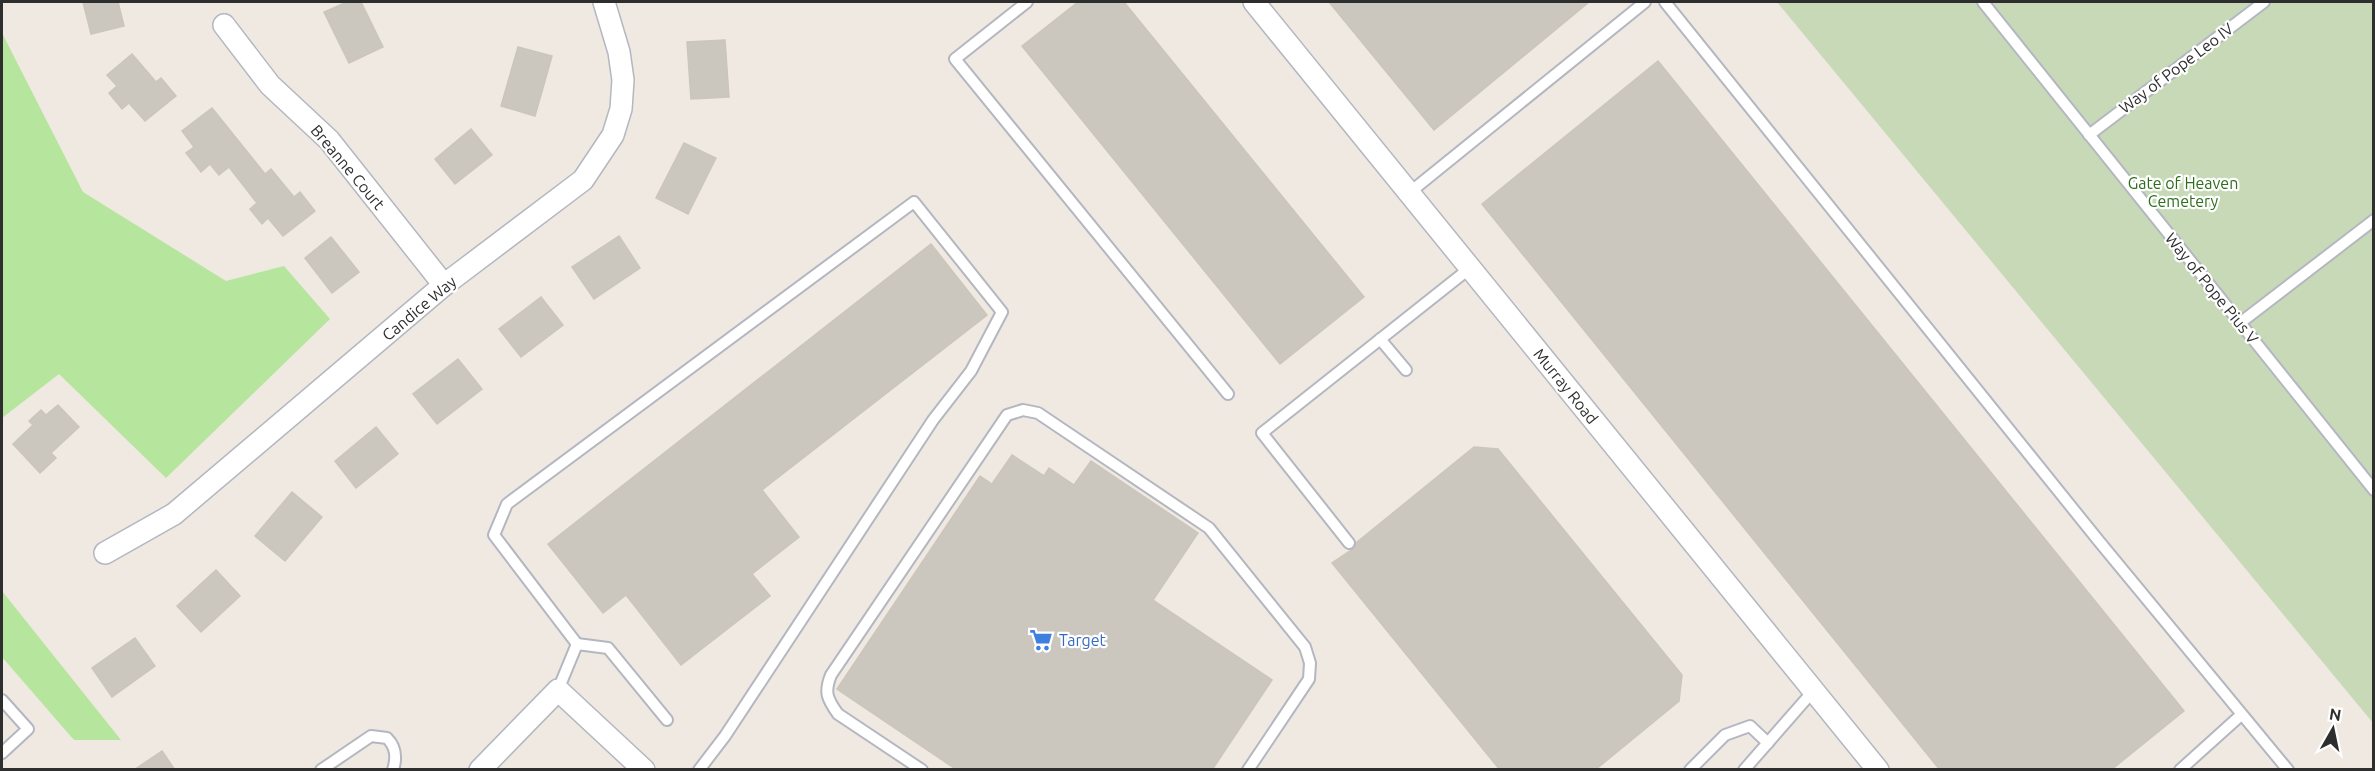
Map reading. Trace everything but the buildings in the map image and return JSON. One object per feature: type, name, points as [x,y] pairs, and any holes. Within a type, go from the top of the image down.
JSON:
[{"type":"street","name":"Candice Way","points":[[105,553],[174,514],[444,285],[583,180],[613,135],[621,109],[623,81],[619,52],[604,2]]},
{"type":"street","name":"Murray Road","points":[[1254,2],[1878,770]]},
{"type":"street","name":"Breanne Court","points":[[225,25],[270,85],[329,140],[444,285]]},
{"type":"street","points":[[480,770],[558,690],[644,770]]},
{"type":"lane","points":[[1027,2],[956,59],[1228,394]]},
{"type":"lane","points":[[1409,193],[1645,2]]},
{"type":"lane","points":[[1665,2],[2241,715],[2288,770]]},
{"type":"lane","name":"Way of Pope Pius V","points":[[1983,2],[2373,490]]},
{"type":"lane","name":"Way of Pope Leo IV","points":[[2089,135],[2264,2]]},
{"type":"lane","points":[[667,720],[609,648],[577,644],[494,535],[507,504],[914,202],[1002,312],[971,371],[933,420],[725,736],[699,770]]},
{"type":"lane","points":[[2240,323],[2373,220]]},
{"type":"lane","points":[[1349,543],[1262,433],[1470,268]]},
{"type":"lane","points":[[1380,339],[1406,370]]},
{"type":"lane","points":[[922,770],[838,714],[827,700],[826,688],[831,675],[1007,415],[1023,410],[1038,413],[1209,528],[1305,647],[1310,663],[1309,679],[1248,770]]},
{"type":"lane","points":[[558,690],[577,644]]},
{"type":"lane","points":[[1744,770],[1814,690]]},
{"type":"lane","points":[[2,700],[28,729],[2,753]]},
{"type":"lane","points":[[2180,770],[2241,715]]},
{"type":"lane","points":[[1690,770],[1725,735],[1750,726],[1768,743]]},
{"type":"lane","points":[[321,770],[371,736],[387,738],[394,745],[396,762],[393,770]]},
{"type":"green space","name":"Gate of Heaven Cemetery","points":[[1777,2],[2373,2],[2373,723]]},
{"type":"green space","points":[[2,33],[83,192],[226,281],[284,266],[330,319],[166,478],[59,374],[2,418]]},
{"type":"green space","points":[[2,591],[121,740],[74,740],[2,657]]},
{"type":"place","name":"Target","points":[[1041,640]]}]
